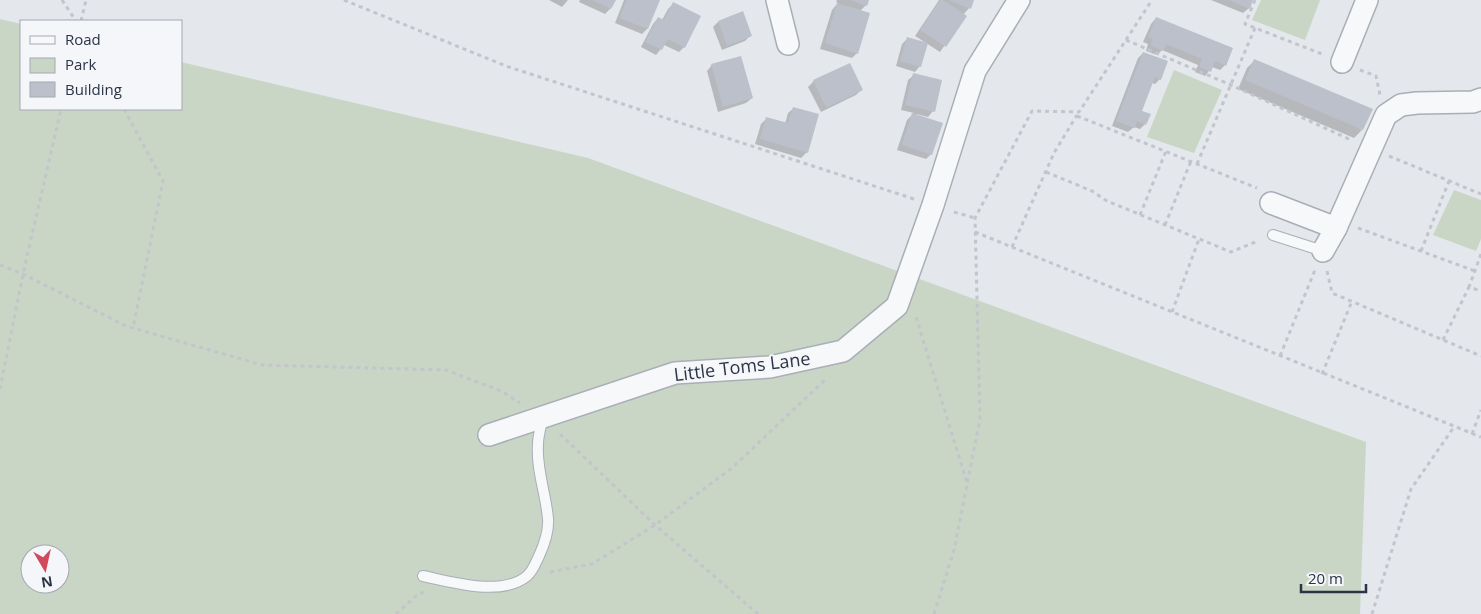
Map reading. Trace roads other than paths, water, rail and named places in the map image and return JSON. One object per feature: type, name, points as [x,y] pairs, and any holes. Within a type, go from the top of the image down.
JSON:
[{"type":"street","points":[[777,0],[788,44]]},
{"type":"street","name":"Little Toms Lane","points":[[489,435],[675,373],[770,367],[843,351],[897,306],[975,71],[1019,0]]},
{"type":"street","points":[[1342,62],[1364,3]]},
{"type":"street","points":[[1323,251],[1386,115],[1401,105],[1473,102],[1481,99]]},
{"type":"street","points":[[1271,204],[1337,224]]},
{"type":"lane","points":[[1273,235],[1323,251]]},
{"type":"lane","points":[[423,576],[473,586],[493,587],[513,583],[528,576],[545,542],[549,522],[539,470],[538,444],[543,417]]}]
